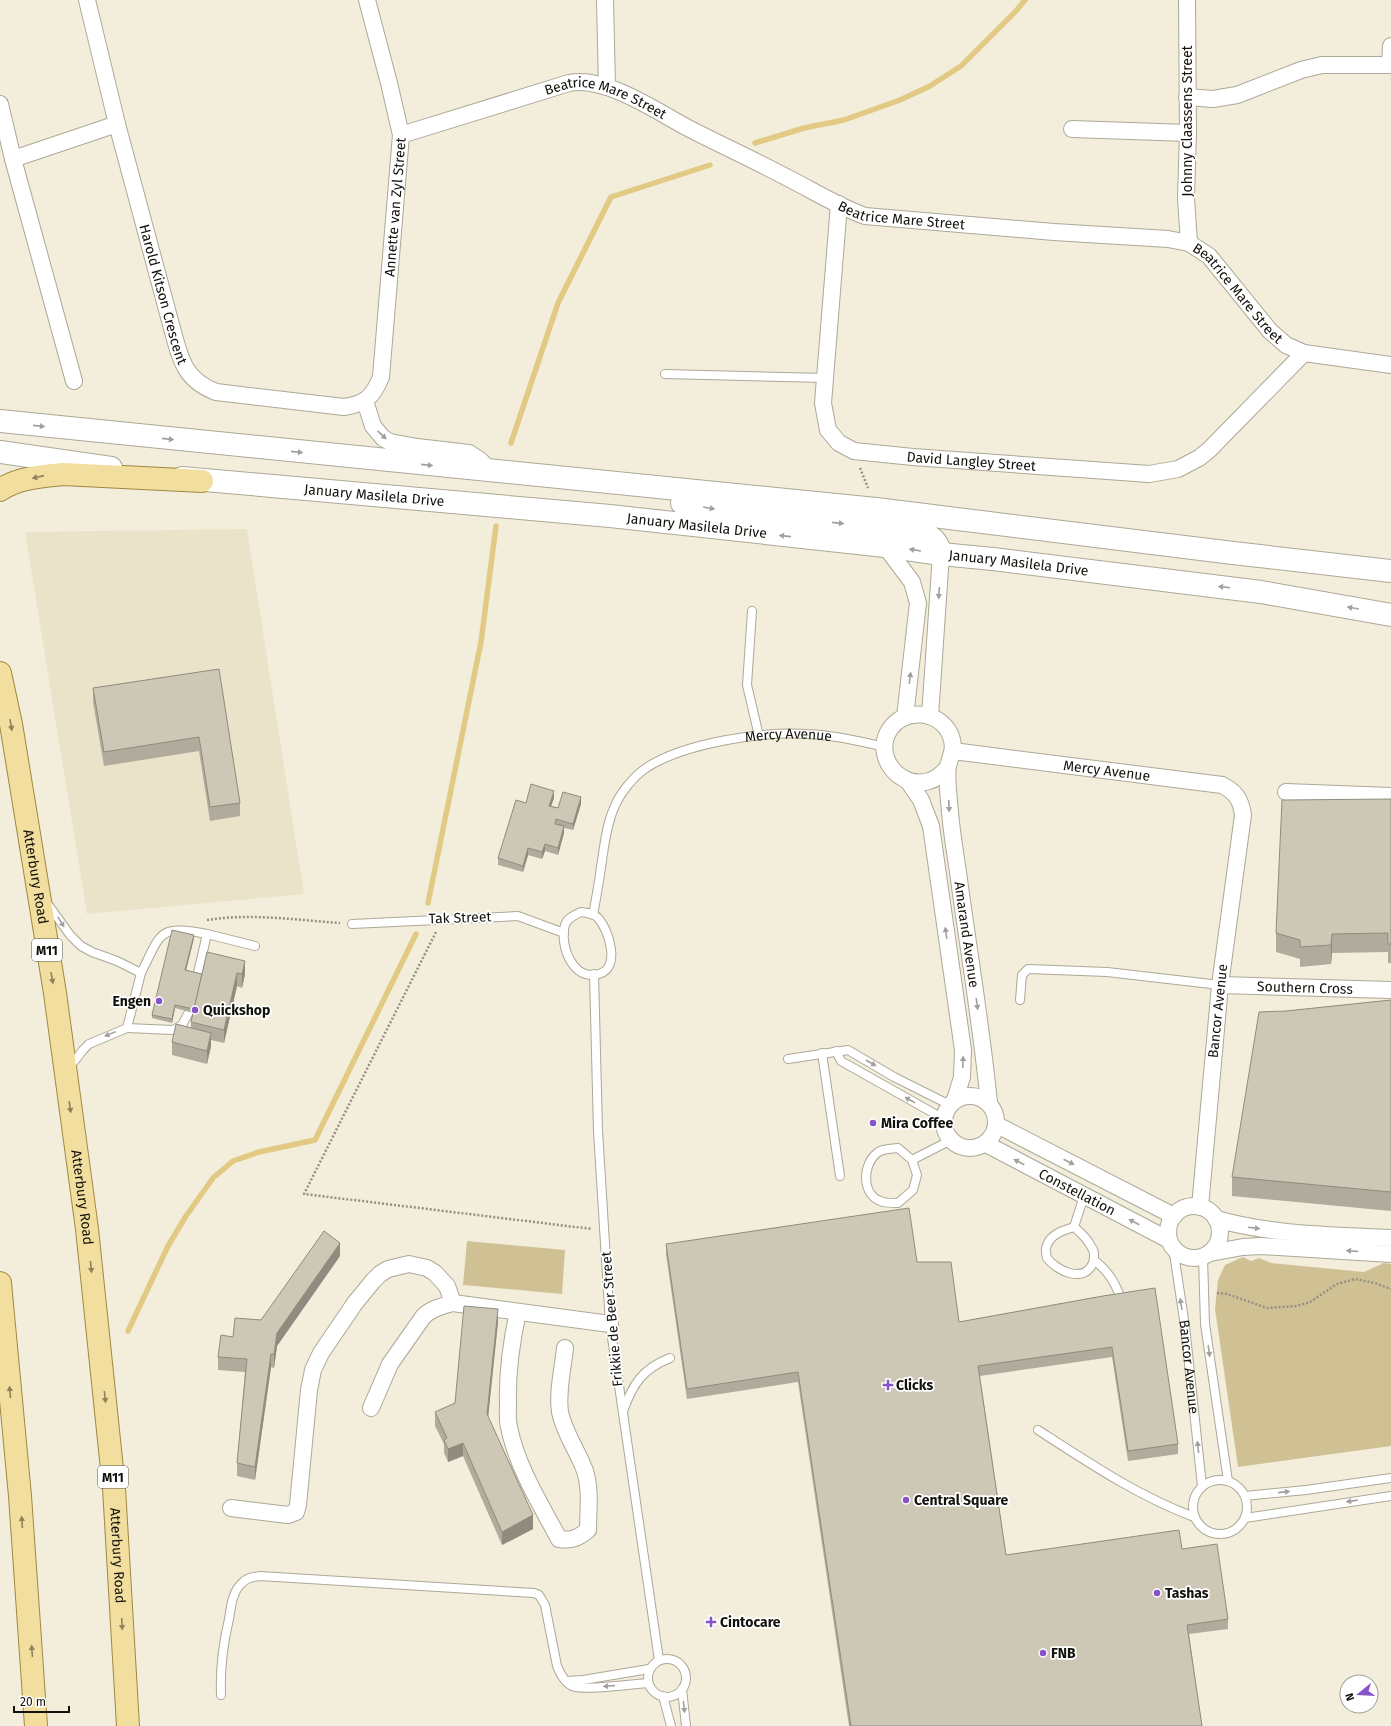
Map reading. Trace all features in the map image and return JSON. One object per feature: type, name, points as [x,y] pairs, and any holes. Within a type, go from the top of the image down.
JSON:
[{"type":"main road","points":[[0,421],[876,509],[1391,571]]},
{"type":"main road","name":"January Masilela Drive","points":[[0,452],[202,481],[594,515],[885,546],[1262,592],[1391,615]]},
{"type":"main road","points":[[0,490],[17,482],[43,476],[63,474],[202,481]]},
{"type":"main road","points":[[632,485],[680,503],[714,509],[800,520],[916,531],[926,534],[935,540],[941,554]]},
{"type":"main road","name":"Atterbury Road","points":[[0,673],[11,724],[55,993],[87,1229],[114,1488],[128,1726]]},
{"type":"main road","points":[[0,1283],[20,1496],[36,1726]]},
{"type":"street","name":"Harold Kitson Crescent","points":[[86,0],[117,124],[178,350],[182,361],[191,376],[206,387],[224,393],[334,407],[350,406],[365,401]]},
{"type":"street","name":"Annette van Zyl Street","points":[[365,401],[378,384],[382,369],[401,135],[367,0]]},
{"type":"street","points":[[605,0],[607,87]]},
{"type":"street","name":"Johnny Claassens Street","points":[[1187,0],[1188,133],[1186,198],[1190,243]]},
{"type":"street","points":[[1187,97],[1212,99],[1237,95],[1294,73],[1322,65],[1391,65],[1391,46]]},
{"type":"street","name":"Beatrice Mare Street","points":[[401,135],[569,84],[588,82],[607,87],[865,216],[1168,239],[1190,243],[1209,256],[1270,331],[1286,345],[1304,353],[1391,365]]},
{"type":"street","points":[[0,104],[13,159],[74,381]]},
{"type":"street","points":[[13,159],[117,124]]},
{"type":"street","points":[[1072,129],[1188,133]]},
{"type":"street","name":"David Langley Street","points":[[839,204],[823,403],[828,430],[839,443],[854,451],[913,457],[1149,474],[1165,472],[1188,466],[1209,450],[1304,353]]},
{"type":"street","points":[[365,401],[373,426],[383,438],[390,442],[416,447],[469,453],[481,461],[490,471]]},
{"type":"street","points":[[885,546],[912,582],[918,603],[905,717]]},
{"type":"street","points":[[930,716],[941,554]]},
{"type":"street","points":[[917,714],[930,716],[938,720],[950,733],[953,742],[953,751],[948,767],[940,775],[930,781],[919,783],[908,781],[898,776],[890,768],[886,758],[886,738],[890,729],[905,717],[917,714]]},
{"type":"street","name":"Mercy Avenue","points":[[953,751],[1222,785],[1232,790],[1239,798],[1242,804],[1243,815]]},
{"type":"street","name":"Amarand Avenue","points":[[948,767],[950,811],[985,1059],[989,1103]]},
{"type":"street","name":"Amarand Avenue","points":[[908,781],[922,800],[931,826],[963,1050],[962,1077],[950,1108]]},
{"type":"street","points":[[1286,792],[1391,796]]},
{"type":"street","name":"Bancor Avenue","points":[[1200,1207],[1220,985],[1243,815]]},
{"type":"street","name":"Southern Cross","points":[[1220,985],[1391,990]]},
{"type":"street","points":[[969,1095],[976,1096],[989,1103],[994,1109],[997,1125],[995,1132],[986,1144],[971,1148],[957,1145],[950,1140],[944,1126],[950,1108],[969,1095]]},
{"type":"street","name":"Constellation","points":[[997,1125],[1174,1216]]},
{"type":"street","name":"Constellation","points":[[986,1144],[1171,1244]]},
{"type":"street","points":[[1206,1255],[1215,1247],[1219,1240],[1220,1232],[1216,1219],[1212,1214],[1200,1207],[1186,1208],[1174,1216],[1168,1231],[1171,1244],[1179,1253],[1186,1257],[1195,1258],[1242,1247],[1261,1246],[1391,1254]]},
{"type":"street","points":[[1216,1219],[1248,1227],[1297,1233],[1391,1238]]},
{"type":"street","points":[[231,1508],[288,1515],[296,1512],[298,1506],[309,1390],[313,1370],[327,1344],[373,1280],[380,1274],[394,1267],[409,1264],[417,1265],[427,1268],[441,1280],[446,1286],[453,1303]]},
{"type":"street","points":[[370,1408],[390,1364],[426,1314],[438,1307],[453,1303],[610,1324]]},
{"type":"street","points":[[518,1312],[511,1345],[507,1388],[509,1426],[517,1455],[559,1539],[569,1541],[579,1538],[588,1530],[588,1488],[585,1472],[565,1428],[560,1412],[560,1395],[565,1348]]},
{"type":"lane","points":[[665,374],[825,378]]},
{"type":"lane","points":[[752,611],[746,685],[759,736]]},
{"type":"lane","name":"Mercy Avenue","points":[[593,915],[605,842],[614,808],[626,788],[639,773],[647,768],[693,747],[759,736],[812,734],[845,738],[885,747]]},
{"type":"lane","points":[[38,891],[70,935],[81,946],[141,973]]},
{"type":"lane","points":[[581,912],[597,917],[604,925],[609,936],[612,950],[610,962],[606,970],[598,974],[579,972],[572,964],[566,952],[564,933],[565,924],[572,916],[581,912]]},
{"type":"lane","name":"Tak Street","points":[[352,924],[443,918],[518,916],[564,933]]},
{"type":"lane","points":[[127,1028],[141,973],[160,937],[166,932],[186,930],[255,946]]},
{"type":"lane","points":[[197,976],[207,934]]},
{"type":"lane","points":[[1020,1000],[1022,976],[1028,969],[1120,973],[1220,985]]},
{"type":"lane","name":"Frikkie de Beer Street","points":[[594,974],[598,1131],[610,1324],[659,1660]]},
{"type":"lane","points":[[66,1073],[89,1044],[127,1028],[173,1030],[182,1026],[189,1012]]},
{"type":"lane","points":[[788,1059],[848,1050],[950,1108]]},
{"type":"lane","points":[[836,1051],[841,1061],[950,1108]]},
{"type":"lane","points":[[822,1053],[840,1176]]},
{"type":"lane","points":[[912,1160],[950,1140]]},
{"type":"lane","points":[[898,1148],[912,1160],[917,1175],[913,1190],[898,1203],[882,1202],[871,1193],[867,1184],[866,1173],[870,1162],[877,1153],[884,1149],[898,1148]]},
{"type":"lane","points":[[1074,1227],[1084,1196]]},
{"type":"lane","points":[[1074,1227],[1086,1238],[1093,1249],[1094,1260],[1091,1268],[1085,1273],[1076,1274],[1063,1272],[1054,1267],[1046,1258],[1046,1245],[1053,1237],[1062,1230],[1074,1227]]},
{"type":"lane","name":"Bancor Avenue","points":[[1171,1244],[1185,1326],[1202,1486]]},
{"type":"lane","name":"Bancor Avenue","points":[[1206,1255],[1204,1291],[1205,1324],[1228,1480]]},
{"type":"lane","points":[[1094,1260],[1105,1268],[1110,1275],[1121,1299]]},
{"type":"lane","points":[[622,1413],[634,1385],[642,1375],[659,1362],[670,1358]]},
{"type":"lane","points":[[1038,1430],[1132,1489],[1164,1506],[1194,1518]]},
{"type":"lane","points":[[1245,1496],[1306,1490],[1391,1478]]},
{"type":"lane","points":[[1218,1480],[1228,1480],[1238,1486],[1245,1496],[1247,1503],[1245,1518],[1236,1529],[1222,1534],[1213,1534],[1199,1525],[1194,1518],[1192,1509],[1196,1493],[1202,1486],[1210,1481],[1218,1480]]},
{"type":"lane","points":[[1245,1518],[1391,1496]]},
{"type":"lane","points":[[221,1695],[220,1671],[223,1646],[232,1602],[236,1591],[242,1582],[252,1577],[260,1576],[534,1593],[539,1595],[545,1605],[555,1658],[560,1674],[573,1687],[583,1688],[648,1683]]},
{"type":"lane","points":[[566,1681],[583,1680],[649,1669],[659,1660],[666,1658],[679,1663],[684,1669],[685,1683],[677,1694],[663,1696],[657,1694],[648,1683],[649,1669]]},
{"type":"lane","points":[[682,1689],[686,1726]]},
{"type":"lane","points":[[663,1696],[671,1726]]},
{"type":"path","points":[[854,451],[876,509]]},
{"type":"path","points":[[443,918],[304,1194],[604,1231]]},
{"type":"path","points":[[1204,1291],[1227,1294],[1267,1308],[1297,1306],[1310,1302],[1337,1284],[1355,1279],[1375,1283],[1391,1290]]},
{"type":"shaded area","points":[[247,529],[304,894],[87,914],[25,532]]},
{"type":"shaded area","points":[[467,1241],[565,1250],[562,1294],[463,1285]]},
{"type":"shaded area","points":[[1243,1257],[1251,1261],[1259,1258],[1271,1263],[1364,1272],[1384,1263],[1391,1264],[1391,1446],[1238,1467],[1215,1309],[1218,1280],[1225,1265]]},
{"type":"building","points":[[219,669],[240,803],[210,807],[199,737],[104,752],[93,688]]},
{"type":"building","points":[[531,784],[554,791],[549,806],[558,808],[563,792],[581,797],[573,824],[556,819],[555,824],[564,826],[558,848],[545,844],[542,852],[528,848],[523,866],[498,858],[516,800],[526,803]]},
{"type":"building","points":[[1391,799],[1391,944],[1388,944],[1388,933],[1332,934],[1331,945],[1300,947],[1300,940],[1276,933],[1282,800]]},
{"type":"building","points":[[172,930],[194,935],[185,970],[202,974],[194,1009],[175,1005],[172,1019],[152,1015]]},
{"type":"building","points":[[207,952],[245,961],[242,974],[237,973],[224,1030],[191,1022]]},
{"type":"building","points":[[1391,1000],[1391,1192],[1232,1177],[1259,1012],[1286,1011]]},
{"type":"building","points":[[176,1024],[211,1033],[207,1051],[172,1042]]},
{"type":"building","name":"Central Square","points":[[909,1208],[917,1262],[951,1262],[959,1322],[1155,1288],[1178,1444],[1128,1451],[1112,1347],[978,1366],[1006,1555],[1179,1530],[1182,1549],[1217,1544],[1228,1619],[1187,1625],[1202,1726],[851,1726],[798,1372],[687,1389],[666,1244]]},
{"type":"building","points":[[324,1231],[340,1243],[277,1333],[274,1354],[271,1354],[255,1467],[237,1463],[247,1359],[218,1357],[221,1335],[233,1337],[235,1318],[261,1320]]},
{"type":"building","points":[[464,1306],[498,1309],[487,1414],[533,1515],[502,1532],[463,1443],[448,1449],[444,1440],[447,1438],[435,1412],[455,1403]]},
{"type":"waterway","points":[[755,143],[804,128],[844,120],[900,100],[930,86],[961,66],[1025,0]]},
{"type":"waterway","points":[[511,443],[558,303],[611,197],[710,165]]},
{"type":"waterway","points":[[428,903],[481,642],[496,526]]},
{"type":"waterway","points":[[128,1331],[168,1246],[186,1216],[213,1178],[233,1161],[259,1152],[315,1140],[416,934]]},
{"type":"place","name":"Engen","points":[[159,1001]]},
{"type":"place","name":"Quickshop","points":[[195,1010]]},
{"type":"place","name":"Mira Coffee","points":[[873,1123]]},
{"type":"place","name":"Clicks","points":[[888,1385]]},
{"type":"place","name":"Central Square","points":[[906,1500]]},
{"type":"place","name":"Tashas","points":[[1157,1593]]},
{"type":"place","name":"Cintocare","points":[[711,1622]]},
{"type":"place","name":"FNB","points":[[1043,1653]]}]
